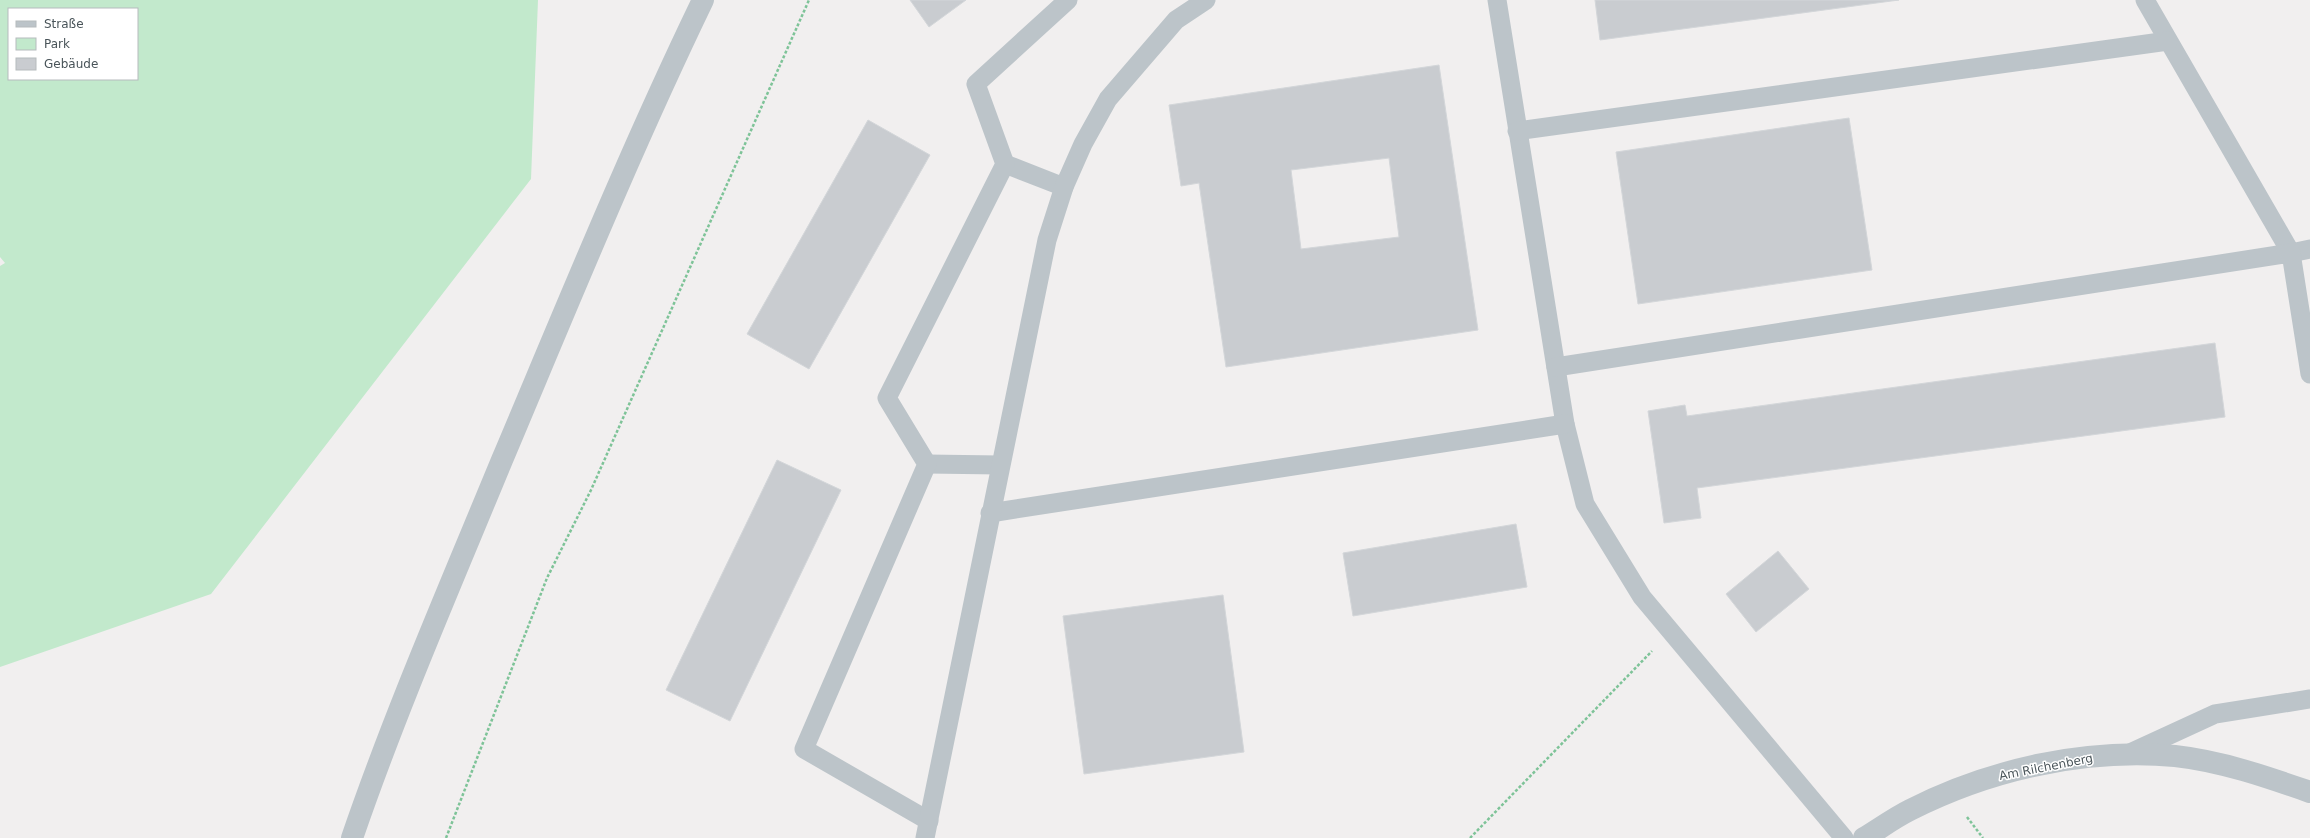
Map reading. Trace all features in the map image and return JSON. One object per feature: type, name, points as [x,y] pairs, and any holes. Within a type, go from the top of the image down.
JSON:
[{"type":"street","points":[[352,838],[381,753],[572,292],[668,74],[703,0]]},
{"type":"street","name":"Am Rilchenberg","points":[[1864,838],[1910,810],[1949,793],[1998,775],[2084,757],[2128,754],[2177,756],[2225,766],[2273,779],[2310,792]]},
{"type":"lane","points":[[927,464],[888,398],[1005,164],[976,84],[1068,0]]},
{"type":"lane","points":[[927,464],[804,749],[927,829],[1047,240],[1064,187],[1083,144],[1108,99],[1176,20],[1206,0]]},
{"type":"lane","points":[[1496,0],[1565,424],[1585,504],[1642,597],[1844,838]]},
{"type":"lane","points":[[2145,0],[2291,253],[2310,374]]},
{"type":"lane","points":[[1518,131],[2168,41]]},
{"type":"lane","points":[[1005,164],[1064,187]]},
{"type":"lane","points":[[1556,367],[2310,249]]},
{"type":"lane","points":[[990,514],[1565,424]]},
{"type":"lane","points":[[927,464],[1000,465]]},
{"type":"lane","points":[[2128,754],[2215,714],[2310,699]]},
{"type":"path","points":[[446,838],[547,578],[591,490],[809,0]]},
{"type":"path","points":[[1470,838],[1671,632]]},
{"type":"green space","points":[[0,0],[538,0],[531,179],[211,594],[0,667],[0,266],[5,263],[0,257]]},
{"type":"building","points":[[910,0],[966,0],[929,27]]},
{"type":"building","points":[[1595,0],[1899,0],[1600,40]]},
{"type":"building","points":[[1439,65],[1478,330],[1226,367],[1199,183],[1181,186],[1169,105]],"holes":[[[1389,158],[1399,237],[1301,249],[1291,170]]]},
{"type":"building","points":[[1849,118],[1872,270],[1638,304],[1616,152]]},
{"type":"building","points":[[868,120],[930,155],[809,369],[747,334]]},
{"type":"building","points":[[2215,343],[2225,417],[1697,488],[1701,518],[1664,523],[1648,411],[1685,405],[1687,416]]},
{"type":"building","points":[[777,460],[841,490],[730,721],[666,690]]},
{"type":"building","points":[[1516,524],[1527,587],[1353,616],[1343,553]]},
{"type":"building","points":[[1778,551],[1809,589],[1756,632],[1726,594]]},
{"type":"building","points":[[1223,595],[1244,752],[1084,774],[1063,616]]}]
